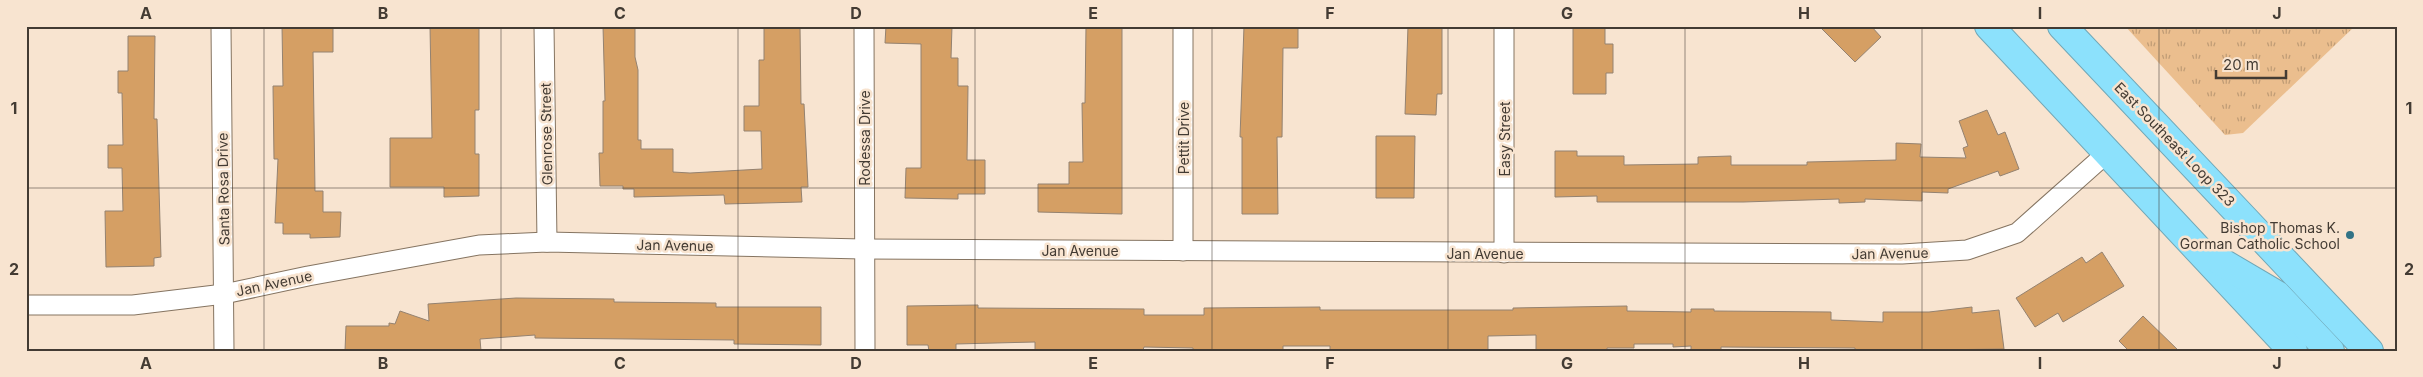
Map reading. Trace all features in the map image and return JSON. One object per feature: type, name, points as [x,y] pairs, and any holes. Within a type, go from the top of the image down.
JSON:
[{"type":"highway","points":[[1989,26],[2293,351]]},
{"type":"highway","name":"East Southeast Loop 323","points":[[2062,26],[2369,351]]},
{"type":"highway","points":[[2192,244],[2277,295],[2330,351]]},
{"type":"street","name":"Santa Rosa Drive","points":[[222,26],[224,351]]},
{"type":"street","name":"Glenrose Street","points":[[544,26],[547,242]]},
{"type":"street","name":"Rodessa Drive","points":[[864,26],[863,249],[865,351]]},
{"type":"street","name":"Pettit Drive","points":[[1183,26],[1183,251]]},
{"type":"street","name":"Easy Street","points":[[1504,26],[1504,253]]},
{"type":"street","name":"Jan Avenue","points":[[26,305],[133,305],[224,294],[308,276],[479,245],[547,242],[863,249],[1504,253],[1902,254],[1968,250],[2017,233],[2107,153]]},
{"type":"green space","points":[[2125,26],[2355,26],[2243,133],[2225,135]]},
{"type":"building","points":[[282,26],[333,27],[333,52],[313,52],[315,191],[323,191],[323,212],[341,212],[340,237],[310,238],[310,234],[283,234],[283,223],[275,223],[278,159],[274,159],[273,86],[283,86]]},
{"type":"building","points":[[430,26],[479,26],[479,110],[475,110],[475,154],[479,154],[479,196],[444,197],[444,187],[390,187],[390,138],[432,138]]},
{"type":"building","points":[[603,26],[635,26],[635,57],[638,70],[638,140],[641,140],[641,149],[673,149],[673,172],[690,173],[762,169],[761,131],[744,131],[744,106],[759,106],[759,60],[764,60],[764,26],[800,26],[801,104],[804,104],[808,187],[801,187],[802,202],[725,204],[724,195],[634,197],[634,189],[623,189],[623,186],[600,186],[599,153],[603,153],[603,101],[605,101]]},
{"type":"building","points":[[886,26],[952,26],[951,58],[958,58],[958,86],[968,86],[967,160],[985,160],[985,194],[958,194],[958,199],[905,198],[906,168],[921,168],[921,44],[885,43]]},
{"type":"building","points":[[1086,26],[1122,26],[1122,214],[1038,212],[1038,184],[1069,184],[1069,162],[1083,162],[1082,103],[1085,103]]},
{"type":"building","points":[[1244,26],[1298,26],[1298,48],[1283,48],[1282,137],[1277,137],[1278,214],[1242,214],[1242,137],[1240,137]]},
{"type":"building","points":[[1408,26],[1442,26],[1442,94],[1437,94],[1436,115],[1405,114]]},
{"type":"building","points":[[1573,26],[1605,26],[1605,44],[1613,44],[1613,73],[1606,73],[1606,94],[1573,94]]},
{"type":"building","points":[[1819,26],[1871,26],[1881,37],[1855,62]]},
{"type":"building","points":[[128,36],[155,36],[154,119],[157,119],[161,257],[154,258],[154,266],[106,267],[105,211],[123,211],[122,168],[108,168],[108,145],[123,145],[122,93],[118,93],[118,71],[128,71]]},
{"type":"building","points":[[1987,110],[1998,135],[2005,132],[2019,169],[2000,176],[1998,171],[1948,189],[1948,193],[1922,192],[1922,201],[1865,199],[1865,202],[1839,203],[1839,199],[1743,202],[1597,202],[1597,196],[1555,197],[1555,151],[1577,151],[1577,156],[1624,156],[1624,165],[1698,164],[1698,157],[1731,156],[1731,165],[1807,165],[1807,162],[1896,160],[1896,143],[1921,144],[1920,157],[1966,158],[1963,148],[1968,146],[1959,121]]},
{"type":"building","points":[[1376,136],[1415,136],[1414,198],[1376,198]]},
{"type":"building","points":[[2102,252],[2124,286],[2063,322],[2058,313],[2035,327],[2016,298],[2082,257],[2086,263]]},
{"type":"building","points":[[516,298],[614,299],[614,302],[716,303],[716,307],[821,307],[821,345],[734,344],[734,340],[535,338],[535,335],[480,339],[481,351],[345,351],[346,326],[389,326],[389,323],[395,324],[400,311],[429,321],[428,304]]},
{"type":"building","points":[[978,305],[978,308],[1144,309],[1144,315],[1204,315],[1204,308],[1320,307],[1320,310],[1513,310],[1513,308],[1627,306],[1627,311],[1691,312],[1691,309],[1714,309],[1714,311],[1831,312],[1831,320],[1883,322],[1883,312],[1929,312],[1972,307],[1972,313],[1999,310],[2004,349],[1855,351],[1855,348],[1721,347],[1721,350],[1691,350],[1691,346],[1673,347],[1673,344],[1634,344],[1634,348],[1607,348],[1607,351],[1536,351],[1536,335],[1488,336],[1488,351],[1330,351],[1330,346],[1283,346],[1283,351],[1193,351],[1193,348],[1144,347],[1143,350],[1035,351],[1035,342],[956,344],[956,351],[929,351],[928,345],[907,345],[907,306]]},
{"type":"building","points":[[2143,316],[2179,351],[2129,351],[2119,341]]},
{"type":"place","name":"Bishop Thomas K. Gorman Catholic School","points":[[2350,235]]}]
